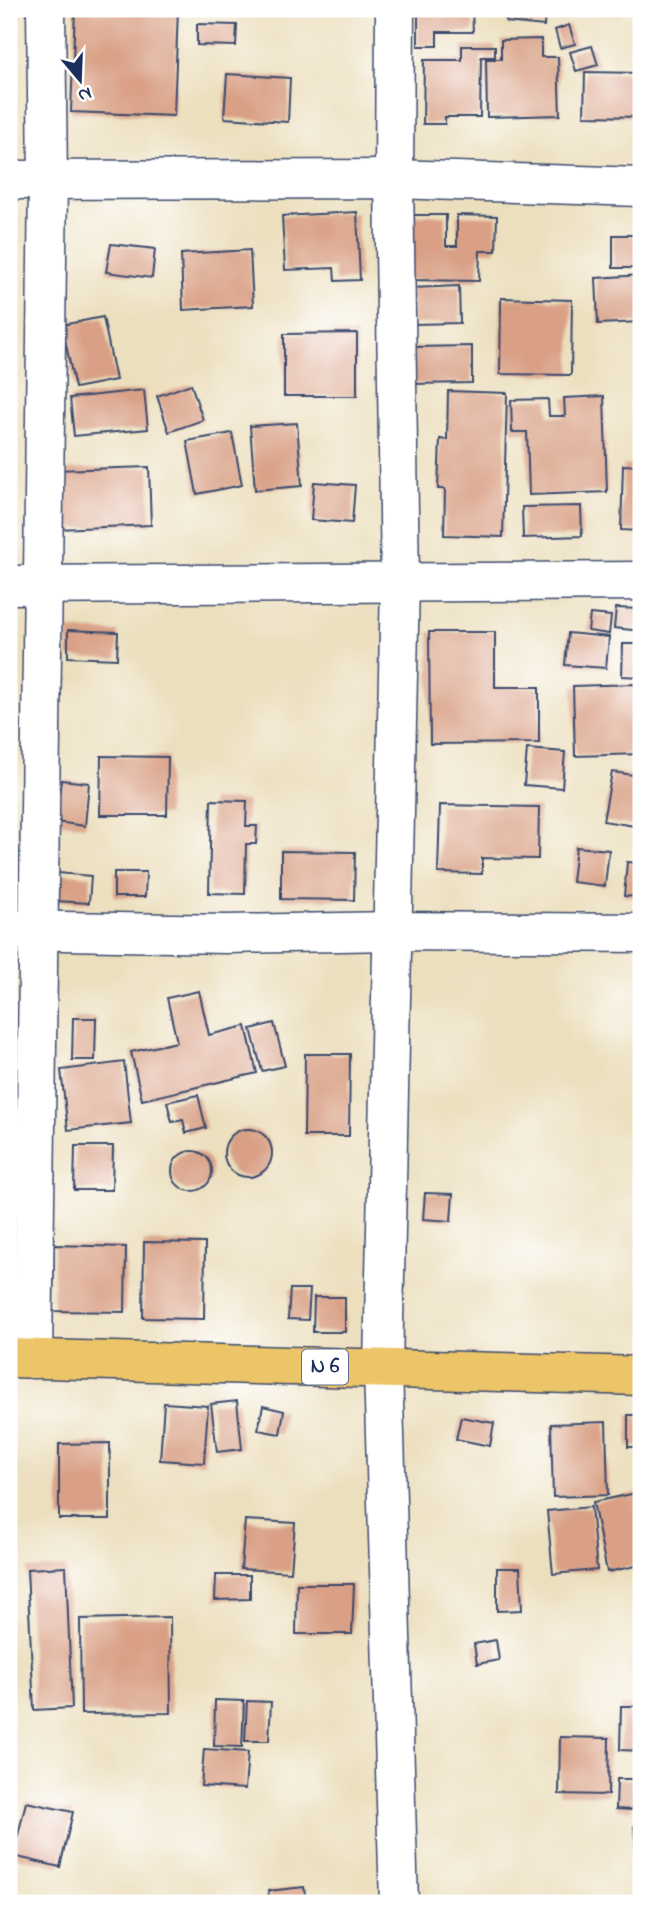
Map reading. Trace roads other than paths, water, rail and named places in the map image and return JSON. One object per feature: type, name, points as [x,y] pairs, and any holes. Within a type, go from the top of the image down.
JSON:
[{"type":"main road","name":"N 6","points":[[21,1358],[641,1376]]},
{"type":"street","points":[[21,1358],[26,585],[48,181],[46,9]]},
{"type":"street","points":[[395,9],[394,179],[400,582],[383,1368],[399,1903]]},
{"type":"street","points":[[9,180],[394,179],[641,187]]},
{"type":"street","points":[[26,585],[641,581]]},
{"type":"street","points":[[23,930],[226,934],[393,931],[641,933]]}]
